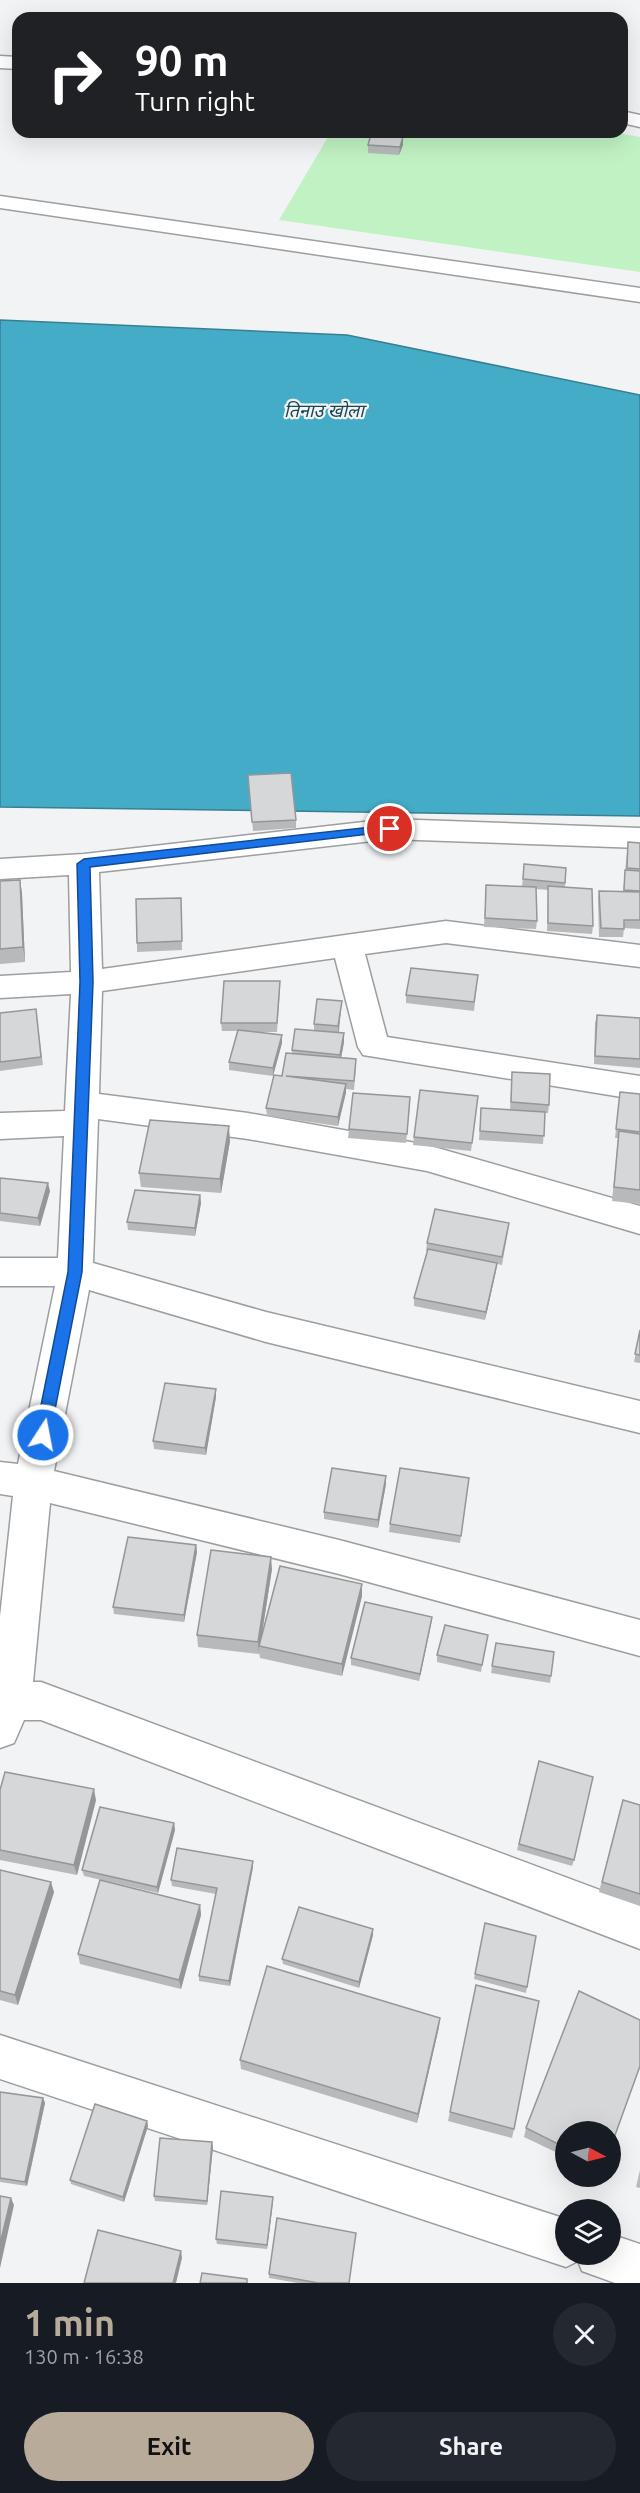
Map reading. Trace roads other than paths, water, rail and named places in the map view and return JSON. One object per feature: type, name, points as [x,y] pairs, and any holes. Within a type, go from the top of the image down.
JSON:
[{"type":"street","points":[[0,202],[640,295]]},
{"type":"street","points":[[0,869],[84,864],[390,829],[640,838]]},
{"type":"street","points":[[84,864],[87,982],[75,1272],[17,1480],[4,1711],[41,1701],[640,1928]]},
{"type":"street","points":[[0,987],[87,982],[446,932],[640,956]]},
{"type":"street","points":[[347,946],[374,1047],[640,1088]]},
{"type":"street","points":[[0,1126],[81,1114],[248,1126],[427,1158],[640,1220]]},
{"type":"street","points":[[0,1272],[75,1272],[266,1327],[640,1417]]},
{"type":"street","points":[[17,1480],[339,1557],[640,1638]]},
{"type":"street","points":[[0,2057],[555,2239]]},
{"type":"street","points":[[621,2262],[640,2268]]},
{"type":"water","name":"तिनाउ खोला","points":[[0,320],[347,335],[640,395],[640,816],[0,807]]}]
